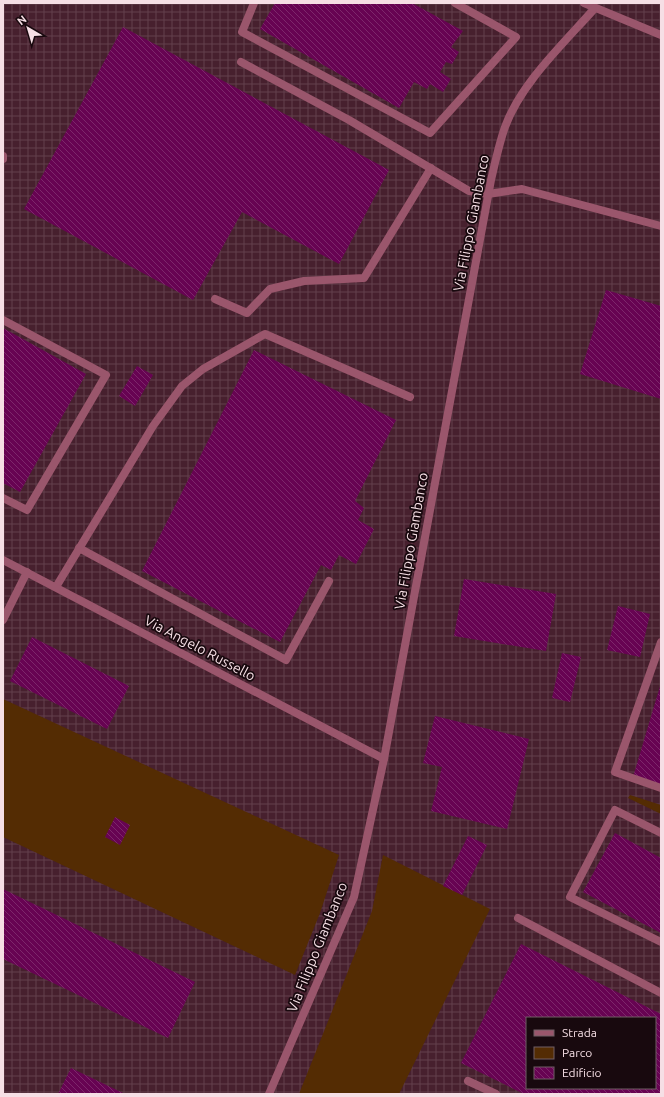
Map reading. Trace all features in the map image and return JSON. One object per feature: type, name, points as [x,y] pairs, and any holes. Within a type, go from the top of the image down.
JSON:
[{"type":"street","points":[[254,3],[242,32],[430,133],[516,37],[455,3]]},
{"type":"street","points":[[584,3],[661,35]]},
{"type":"street","name":"Via Filippo Giambanco","points":[[269,1094],[354,897],[384,759],[488,194],[505,126],[524,92],[552,57],[595,8]]},
{"type":"street","points":[[241,62],[349,120],[469,191],[488,194],[522,189],[661,226]]},
{"type":"street","points":[[216,299],[247,313],[270,289],[304,281],[364,278],[431,168]]},
{"type":"street","points":[[3,320],[106,376],[27,510],[3,498]]},
{"type":"street","points":[[56,587],[153,426],[182,386],[203,369],[265,334],[410,397]]},
{"type":"street","points":[[79,548],[286,660],[330,581]]},
{"type":"street","name":"Via Angelo Russello","points":[[3,560],[384,759]]},
{"type":"street","points":[[3,620],[27,572]]},
{"type":"street","points":[[661,642],[616,772],[661,788]]},
{"type":"street","points":[[661,833],[615,810],[570,897],[661,942]]},
{"type":"street","points":[[518,918],[661,993]]},
{"type":"street","points":[[468,1081],[496,1094]]},
{"type":"shaded area","points":[[3,3],[661,3],[661,1094],[3,1094]]},
{"type":"green space","points":[[3,699],[339,855],[320,913],[295,975],[3,837]]},
{"type":"green space","points":[[630,795],[661,805],[661,814],[628,798]]},
{"type":"green space","points":[[383,855],[490,909],[399,1094],[299,1094],[372,911]]},
{"type":"building","points":[[275,3],[412,3],[463,31],[451,47],[459,52],[452,64],[446,62],[440,72],[451,79],[443,92],[430,84],[427,89],[414,82],[399,108],[260,29]]},
{"type":"building","points":[[123,27],[389,170],[339,264],[242,212],[193,300],[24,209]]},
{"type":"building","points":[[606,290],[661,306],[661,399],[580,374]]},
{"type":"building","points":[[3,328],[86,374],[20,492],[3,483]]},
{"type":"building","points":[[254,350],[396,420],[355,501],[364,508],[358,520],[374,529],[356,564],[339,555],[331,570],[321,565],[280,642],[142,571]]},
{"type":"building","points":[[137,366],[153,375],[135,406],[119,396]]},
{"type":"building","points":[[464,579],[556,594],[546,651],[454,636]]},
{"type":"building","points":[[618,606],[650,614],[640,657],[607,650]]},
{"type":"building","points":[[32,637],[129,686],[107,729],[10,681]]},
{"type":"building","points":[[562,653],[581,657],[570,702],[552,698]]},
{"type":"building","points":[[661,683],[661,785],[633,777]]},
{"type":"building","points":[[435,716],[529,739],[507,829],[431,811],[442,767],[423,763]]},
{"type":"building","points":[[115,817],[130,825],[120,845],[105,837]]},
{"type":"building","points":[[615,833],[661,858],[661,933],[583,892]]},
{"type":"building","points":[[468,836],[487,845],[462,895],[443,886]]},
{"type":"building","points":[[3,889],[195,982],[168,1038],[3,959]]},
{"type":"building","points":[[521,944],[661,1014],[661,1094],[524,1094],[461,1063]]},
{"type":"building","points":[[71,1068],[125,1094],[58,1094]]}]
